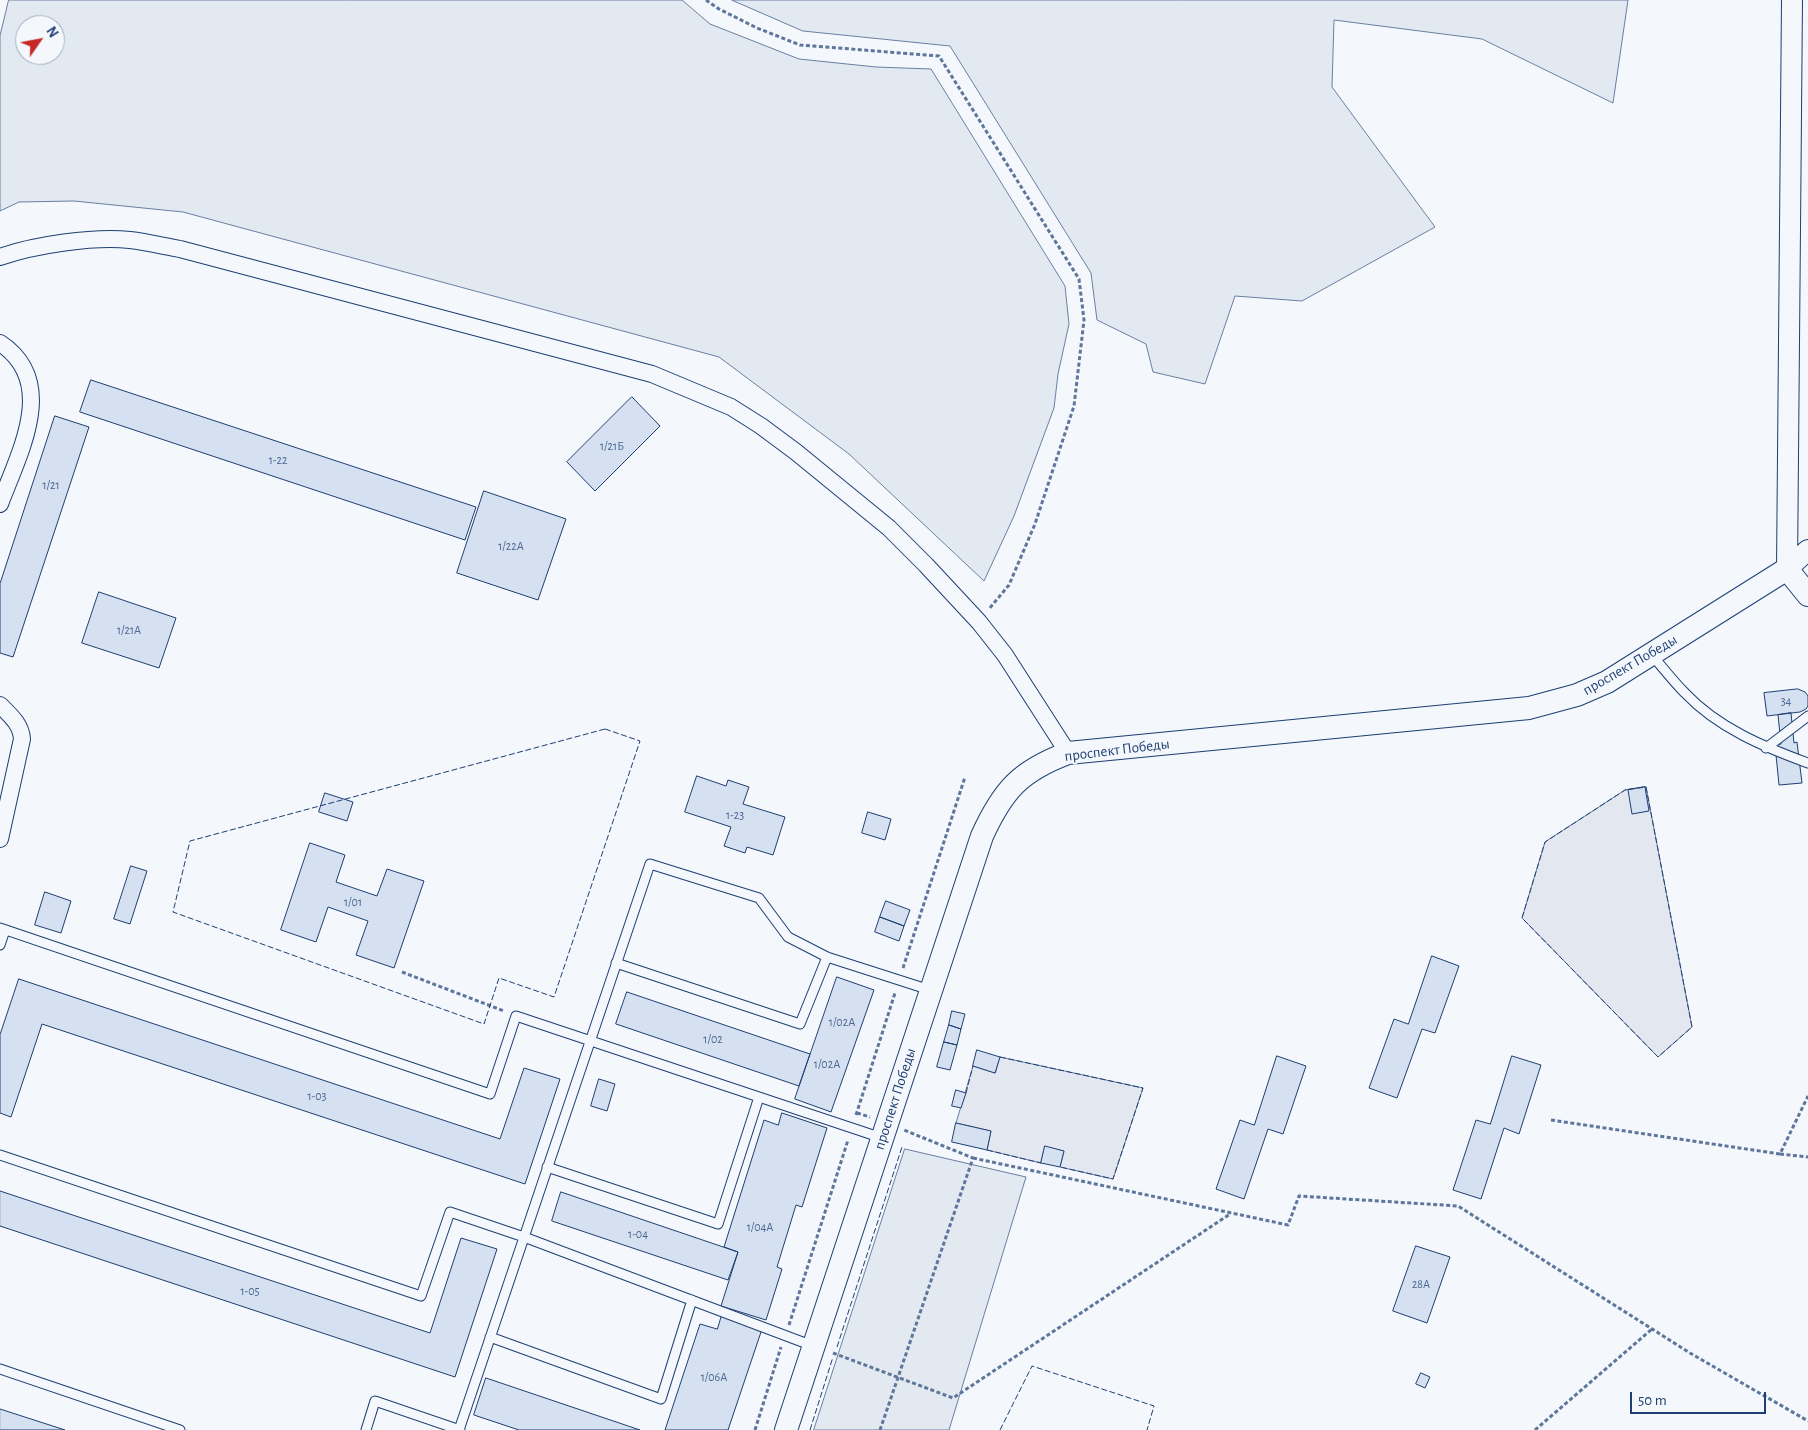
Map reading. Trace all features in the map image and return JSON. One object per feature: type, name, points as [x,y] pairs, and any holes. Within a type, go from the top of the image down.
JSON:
[{"type":"main road","points":[[1786,569],[1808,595]]},
{"type":"main road","name":"проспект Победы","points":[[786,1430],[982,836],[993,812],[1016,781],[1046,761],[1068,753],[1529,708],[1578,695],[1606,682],[1652,655],[1786,569]]},
{"type":"street","points":[[1786,569],[1792,0]]},
{"type":"street","points":[[0,257],[46,246],[101,239],[130,240],[180,250],[652,374],[731,407],[796,452],[889,528],[926,565],[979,622],[1005,655],[1068,753]]},
{"type":"street","points":[[0,343],[11,350],[25,368],[30,385],[31,406],[28,426],[0,504]]},
{"type":"street","points":[[1786,569],[1808,550]]},
{"type":"street","points":[[0,705],[18,724],[22,732],[22,739],[0,840]]},
{"type":"lane","points":[[1652,655],[1685,694],[1705,711],[1766,748],[1808,763]]},
{"type":"lane","points":[[1766,748],[1808,716]]},
{"type":"lane","points":[[366,1430],[375,1401],[459,1430],[650,864],[759,898],[788,936],[827,957],[931,990]]},
{"type":"lane","points":[[0,946],[3,929],[490,1094],[516,1016],[852,1128],[885,1130]]},
{"type":"lane","points":[[616,963],[800,1024],[827,957]]},
{"type":"lane","points":[[547,1167],[718,1224],[759,1097]]},
{"type":"lane","points":[[0,1155],[421,1296],[450,1212],[524,1237],[814,1346]]},
{"type":"lane","points":[[490,1337],[661,1399],[692,1300]]},
{"type":"lane","points":[[0,1369],[180,1430]]},
{"type":"path","points":[[706,0],[719,9],[757,28],[800,45],[939,56],[1079,279],[1084,320],[1074,406],[1035,524],[1009,585],[979,622]]},
{"type":"path","points":[[755,1430],[965,777]]},
{"type":"path","points":[[402,972],[490,1004],[516,1016]]},
{"type":"path","points":[[1780,1154],[1808,1096]]},
{"type":"path","points":[[857,1113],[885,1130],[973,1158],[1288,1225],[1299,1196],[1458,1206],[1690,1353],[1808,1421]]},
{"type":"path","points":[[1551,1120],[1808,1158]]},
{"type":"path","points":[[880,1430],[973,1158]]},
{"type":"path","points":[[814,1346],[953,1398],[1231,1214]]},
{"type":"path","points":[[1535,1430],[1652,1329]]},
{"type":"shaded area","points":[[9,0],[682,0],[710,24],[799,59],[876,67],[931,69],[1065,286],[1069,324],[1058,374],[1054,408],[1014,516],[984,581],[849,454],[719,357],[183,212],[74,201],[19,202],[0,211],[0,36]]},
{"type":"shaded area","points":[[732,0],[1628,0],[1613,103],[1482,39],[1334,20],[1332,87],[1435,227],[1302,301],[1235,296],[1205,384],[1153,372],[1146,344],[1097,320],[1091,273],[950,46],[803,31]]},
{"type":"shaded area","points":[[1646,787],[1692,1027],[1658,1057],[1522,918],[1545,842],[1625,790]]},
{"type":"shaded area","points":[[1000,1057],[1143,1088],[1113,1179],[1060,1167],[1064,1151],[1045,1147],[1041,1163],[987,1150],[991,1131],[956,1123],[973,1066],[995,1073]]},
{"type":"shaded area","points":[[905,1149],[1026,1177],[949,1430],[814,1430]]},
{"type":"building","points":[[91,380],[476,507],[465,540],[80,412]]},
{"type":"building","points":[[632,397],[660,426],[595,491],[567,462]]},
{"type":"building","points":[[55,416],[89,427],[13,657],[0,653],[0,584]]},
{"type":"building","points":[[484,491],[566,519],[538,600],[457,573]]},
{"type":"building","points":[[99,592],[176,618],[159,668],[82,643]]},
{"type":"building","points":[[1798,689],[1805,692],[1808,696],[1808,706],[1806,709],[1800,712],[1767,716],[1764,693]]},
{"type":"building","points":[[1791,713],[1794,743],[1797,742],[1802,783],[1779,785],[1775,745],[1781,744],[1778,715]]},
{"type":"building","points":[[697,776],[726,786],[728,780],[749,787],[743,804],[785,817],[773,855],[747,847],[745,853],[724,846],[731,827],[685,812]]},
{"type":"building","points":[[1645,787],[1649,811],[1632,814],[1628,790]]},
{"type":"building","points":[[325,793],[353,802],[347,821],[319,812]]},
{"type":"building","points":[[868,812],[891,819],[885,840],[862,833]]},
{"type":"building","points":[[310,843],[345,855],[336,882],[377,896],[387,869],[424,881],[394,968],[356,955],[368,921],[328,907],[316,942],[281,930]]},
{"type":"building","points":[[131,866],[147,871],[130,924],[114,919]]},
{"type":"building","points":[[45,892],[71,901],[61,933],[35,925]]},
{"type":"building","points":[[886,901],[910,910],[904,926],[880,917]]},
{"type":"building","points":[[880,917],[904,926],[899,941],[875,932]]},
{"type":"building","points":[[1432,956],[1459,966],[1435,1033],[1422,1029],[1397,1098],[1369,1088],[1394,1019],[1408,1024]]},
{"type":"building","points":[[837,977],[874,990],[831,1112],[795,1099]]},
{"type":"building","points":[[19,979],[500,1139],[524,1068],[560,1079],[525,1184],[42,1024],[11,1117],[0,1113],[0,1035]]},
{"type":"building","points":[[627,992],[810,1054],[799,1086],[616,1024]]},
{"type":"building","points":[[952,1011],[965,1014],[961,1029],[949,1025]]},
{"type":"building","points":[[949,1025],[961,1029],[957,1045],[944,1042]]},
{"type":"building","points":[[944,1042],[957,1045],[950,1070],[937,1067]]},
{"type":"building","points":[[977,1050],[1000,1057],[995,1073],[973,1066]]},
{"type":"building","points":[[1277,1056],[1306,1066],[1283,1134],[1268,1129],[1244,1199],[1216,1189],[1240,1120],[1254,1125]]},
{"type":"building","points":[[1512,1056],[1541,1065],[1519,1134],[1504,1128],[1481,1199],[1453,1190],[1476,1120],[1490,1124]]},
{"type":"building","points":[[599,1079],[615,1084],[607,1111],[591,1106]]},
{"type":"building","points":[[956,1090],[966,1093],[961,1108],[952,1106]]},
{"type":"building","points":[[782,1113],[827,1128],[802,1207],[796,1205],[777,1267],[782,1269],[766,1320],[721,1306],[738,1252],[724,1247],[764,1120],[778,1125]]},
{"type":"building","points":[[956,1123],[991,1131],[987,1150],[952,1142]]},
{"type":"building","points":[[1045,1146],[1064,1151],[1060,1167],[1041,1163]]},
{"type":"building","points":[[0,1191],[430,1333],[461,1238],[497,1249],[455,1377],[0,1226]]},
{"type":"building","points":[[561,1192],[738,1252],[728,1280],[552,1221]]},
{"type":"building","points":[[1416,1246],[1450,1257],[1427,1323],[1393,1311]]},
{"type":"building","points":[[722,1315],[762,1329],[728,1430],[665,1430],[700,1324],[717,1329]]},
{"type":"building","points":[[1421,1373],[1430,1377],[1425,1388],[1416,1384]]},
{"type":"building","points":[[486,1378],[640,1430],[519,1430],[474,1415]]},
{"type":"building","points":[[0,1409],[65,1430],[0,1430]]},
{"type":"fence","points":[[605,729],[640,741],[554,997],[499,978],[484,1024],[173,912],[190,841],[605,729]]},
{"type":"fence","points":[[1646,787],[1692,1027],[1658,1057],[1522,918],[1545,842],[1625,790],[1646,787]]},
{"type":"fence","points":[[1000,1057],[1143,1088],[1113,1179],[1060,1167]]},
{"type":"fence","points":[[966,1093],[973,1066]]},
{"type":"fence","points":[[837,1347],[902,1147]]},
{"type":"fence","points":[[987,1150],[1041,1163]]},
{"type":"fence","points":[[810,1430],[833,1357]]},
{"type":"fence","points":[[1000,1430],[1032,1366],[1154,1406],[1147,1430]]}]
